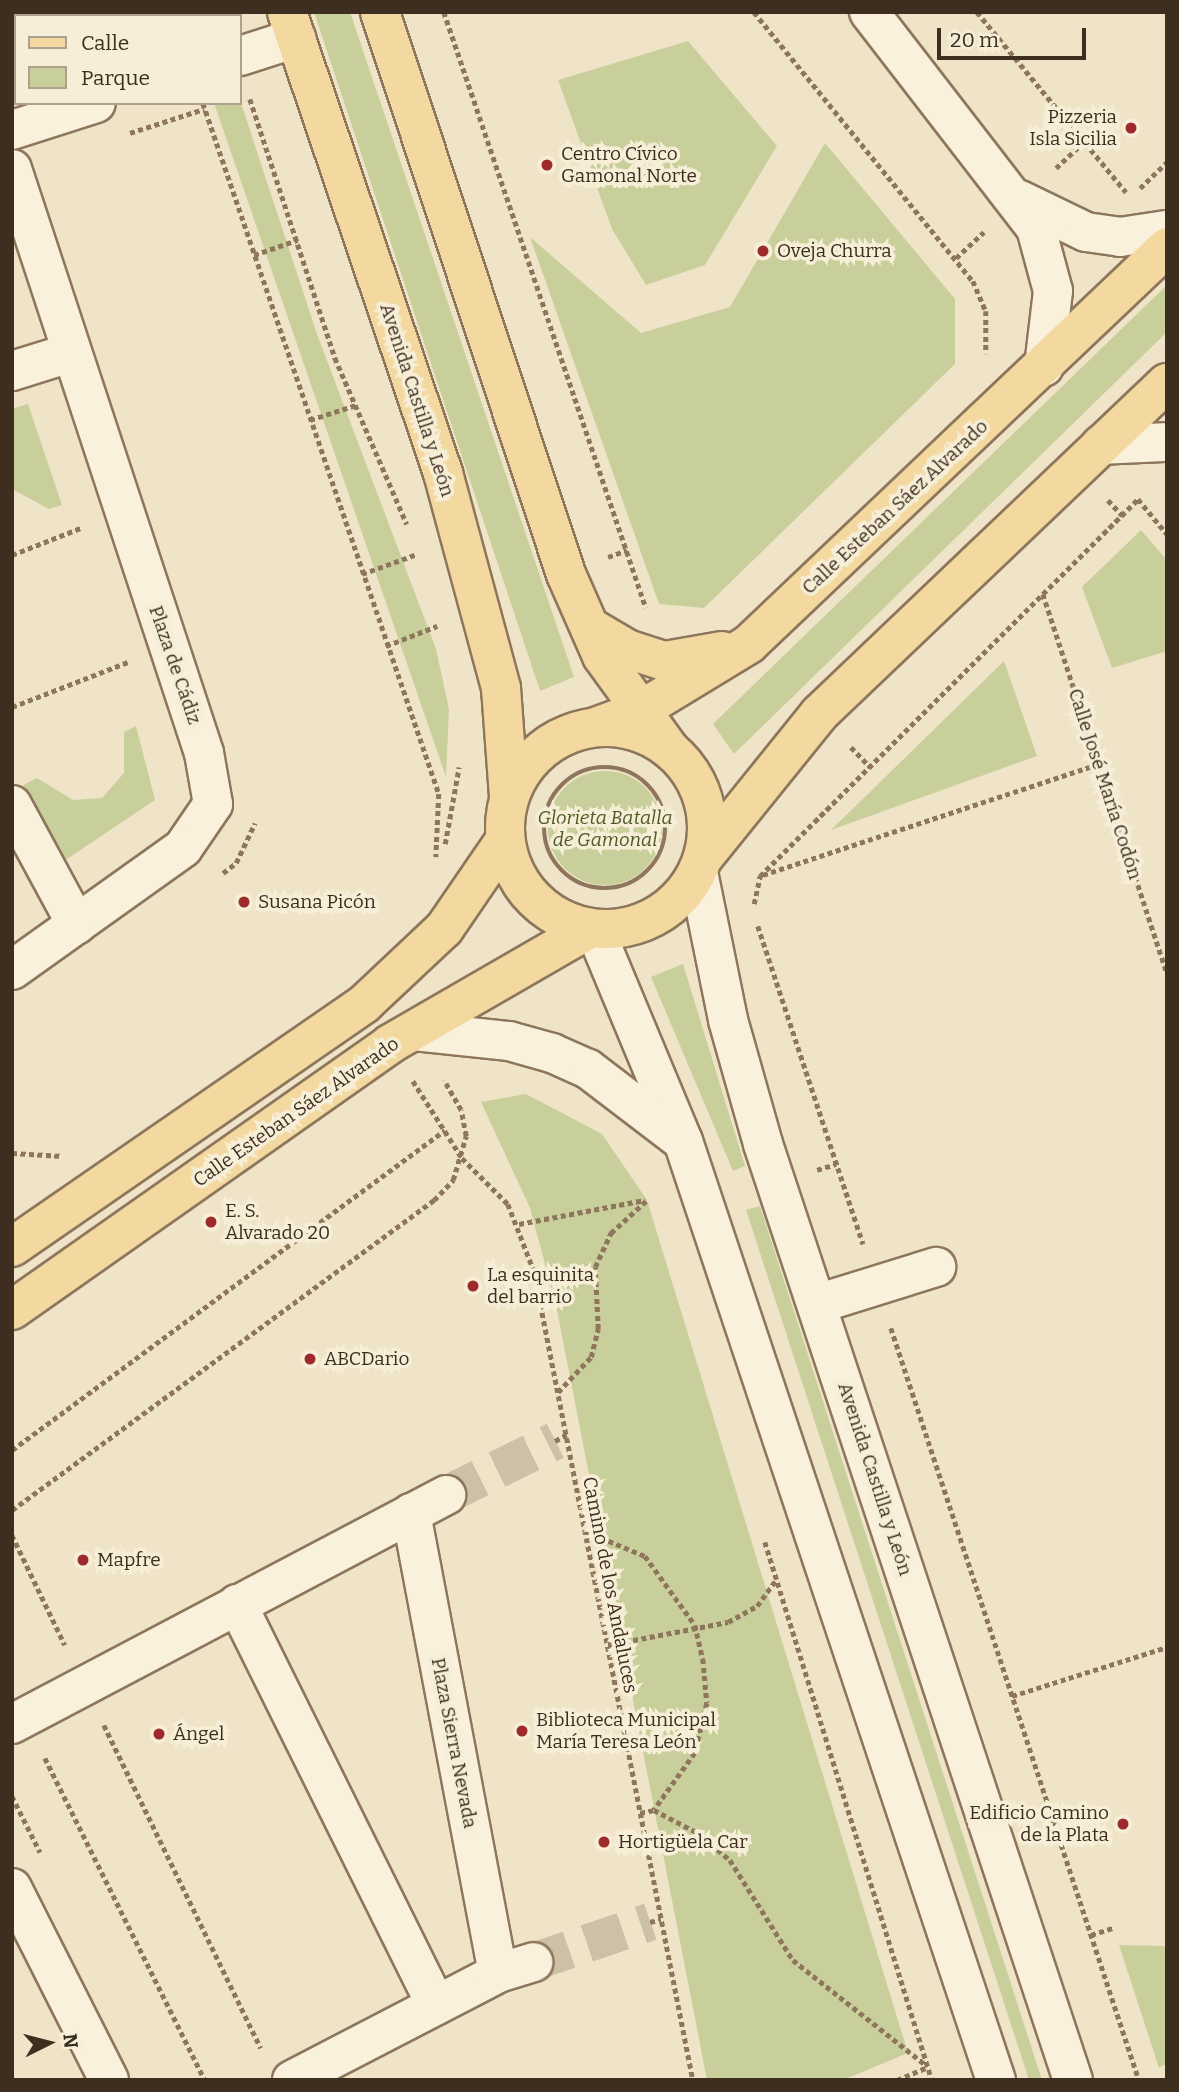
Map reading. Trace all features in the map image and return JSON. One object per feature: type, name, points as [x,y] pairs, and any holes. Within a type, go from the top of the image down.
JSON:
[{"type":"main road","points":[[380,12],[566,574],[590,627],[639,711],[670,750],[702,798],[700,865]]},
{"type":"main road","name":"Avenida Castilla y León","points":[[292,25],[447,487],[501,688],[509,796]]},
{"type":"main road","name":"Calle Esteban Sáez Alvarado","points":[[595,727],[639,711],[749,644],[1167,247]]},
{"type":"main road","points":[[670,750],[634,731],[595,727],[543,748],[509,796],[505,840],[527,893],[556,917],[592,930],[654,918],[700,865],[819,714],[1167,383]]},
{"type":"main road","points":[[590,627],[627,649],[665,661],[749,644]]},
{"type":"main road","points":[[12,1247],[372,997],[444,929],[505,840]]},
{"type":"main road","name":"Calle Esteban Sáez Alvarado","points":[[12,1310],[414,1031],[592,930]]},
{"type":"street","points":[[869,12],[1020,200],[1048,259],[1053,291],[1044,366]]},
{"type":"street","points":[[242,55],[292,25]]},
{"type":"street","points":[[12,130],[90,105]]},
{"type":"street","name":"Plaza de Cádiz","points":[[12,169],[70,353],[204,753],[213,804],[183,848],[12,970]]},
{"type":"street","points":[[1020,200],[1086,232],[1120,237],[1167,230]]},
{"type":"street","points":[[12,371],[70,353]]},
{"type":"street","points":[[1101,445],[1167,442]]},
{"type":"street","points":[[12,804],[77,925]]},
{"type":"street","name":"Avenida Castilla y León","points":[[700,865],[728,1020],[817,1304],[1073,2080]]},
{"type":"street","points":[[592,930],[683,1141],[987,2077]]},
{"type":"street","points":[[414,1031],[509,1041],[552,1053],[588,1069],[683,1141]]},
{"type":"street","points":[[817,1304],[936,1267]]},
{"type":"street","points":[[18,1721],[446,1495]]},
{"type":"street","name":"Plaza Sierra Nevada","points":[[278,2067],[436,2005],[515,1967],[411,1513]]},
{"type":"street","points":[[237,1604],[436,2005]]},
{"type":"street","points":[[12,1888],[109,2080]]},
{"type":"path","points":[[444,12],[649,617]]},
{"type":"path","points":[[754,12],[974,281],[987,321],[982,367]]},
{"type":"path","points":[[977,12],[1131,197],[1167,162]]},
{"type":"path","points":[[248,95],[356,405],[409,532]]},
{"type":"path","points":[[204,105],[439,794]]},
{"type":"path","points":[[254,255],[297,240]]},
{"type":"path","points":[[310,420],[356,405]]},
{"type":"path","points":[[12,555],[90,524],[94,536]]},
{"type":"path","points":[[413,543],[421,567]]},
{"type":"path","points":[[362,574],[417,554]]},
{"type":"path","name":"Calle José María Codón","points":[[1043,594],[1167,974]]},
{"type":"path","points":[[439,616],[443,635]]},
{"type":"path","points":[[131,647],[139,671]]},
{"type":"path","points":[[12,708],[135,659]]},
{"type":"path","points":[[441,861],[459,757]]},
{"type":"path","points":[[760,876],[1098,764]]},
{"type":"path","points":[[618,768],[653,791],[666,830],[662,851],[637,880],[601,889],[582,885],[566,875],[546,844],[548,804],[577,774],[618,768]]},
{"type":"path","points":[[12,1510],[434,1200],[453,1180],[462,1158],[461,1110],[437,1069]]},
{"type":"path","points":[[12,1450],[445,1130]]},
{"type":"path","name":"Camino de los Andaluces","points":[[462,1158],[508,1204],[519,1224],[558,1392],[693,2080]]},
{"type":"path","points":[[519,1224],[647,1200],[611,1233],[594,1267],[598,1329],[591,1357],[558,1392]]},
{"type":"path","points":[[555,1441],[566,1435]]},
{"type":"path","points":[[585,1531],[645,1556],[674,1588],[696,1631],[707,1703],[695,1753],[654,1810]]},
{"type":"path","points":[[12,1535],[278,2067]]},
{"type":"path","points":[[764,1538],[932,2080]]},
{"type":"path","points":[[608,1645],[696,1631],[757,1606],[777,1578]]},
{"type":"path","points":[[1012,1696],[1167,1647]]},
{"type":"path","points":[[18,1721],[205,2080]]},
{"type":"path","points":[[640,1813],[654,1810],[698,1833],[730,1860],[793,1960],[928,2067]]},
{"type":"path","points":[[650,1922],[661,1919]]},
{"type":"path","points":[[1091,1935],[1114,1928]]},
{"type":"path","points":[[897,2080],[928,2067]]},
{"type":"green space","points":[[314,12],[350,12],[574,677],[540,691]]},
{"type":"green space","points":[[688,41],[777,146],[705,265],[646,285],[612,229],[558,80]]},
{"type":"green space","points":[[215,105],[242,105],[317,334],[436,649],[449,709],[446,777]]},
{"type":"green space","points":[[825,143],[955,299],[955,364],[704,608],[659,604],[530,237],[641,333],[730,307]]},
{"type":"green space","points":[[1167,285],[1167,332],[734,754],[713,724]]},
{"type":"green space","points":[[28,404],[62,505],[49,509],[12,489],[12,409]]},
{"type":"green space","points":[[1141,530],[1167,560],[1167,651],[1112,668],[1082,587]]},
{"type":"green space","points":[[1004,661],[1037,756],[831,830]]},
{"type":"green space","points":[[136,726],[155,800],[64,861],[23,785],[37,778],[73,800],[102,798],[124,773],[124,732]]},
{"type":"green space","name":"Glorieta Batalla de Gamonal","points":[[605,771],[627,775],[645,788],[658,806],[662,828],[658,850],[645,868],[627,881],[605,885],[583,881],[565,868],[552,850],[548,828],[552,806],[565,788],[583,775]]},
{"type":"green space","points":[[683,964],[745,1166],[733,1171],[651,977]]},
{"type":"green space","points":[[526,1094],[602,1134],[647,1200],[908,2053],[843,2080],[707,2080],[556,1305],[530,1208],[481,1102]]},
{"type":"green space","points":[[760,1206],[1042,2080],[1029,2080],[746,1210]]},
{"type":"green space","points":[[1119,1945],[1167,1946],[1167,2063],[1159,2068]]},
{"type":"tunnel","points":[[446,1495],[555,1441]]},
{"type":"tunnel","points":[[533,1962],[650,1922]]},
{"type":"place","name":"Pizzeria Isla Sicilia","points":[[1131,128]]},
{"type":"place","name":"Centro Cívico Gamonal Norte","points":[[547,165]]},
{"type":"place","name":"Oveja Churra","points":[[763,251]]},
{"type":"place","name":"Susana Picón","points":[[244,902]]},
{"type":"place","name":"E. S. Alvarado 20","points":[[211,1222]]},
{"type":"place","name":"La esquinita del barrio","points":[[473,1286]]},
{"type":"place","name":"ABCDario","points":[[310,1359]]},
{"type":"place","name":"Mapfre","points":[[83,1560]]},
{"type":"place","name":"Biblioteca Municipal María Teresa León","points":[[522,1731]]},
{"type":"place","name":"Ángel","points":[[159,1734]]},
{"type":"place","name":"Edificio Camino de la Plata","points":[[1123,1824]]},
{"type":"place","name":"Hortigüela Car","points":[[604,1842]]}]
